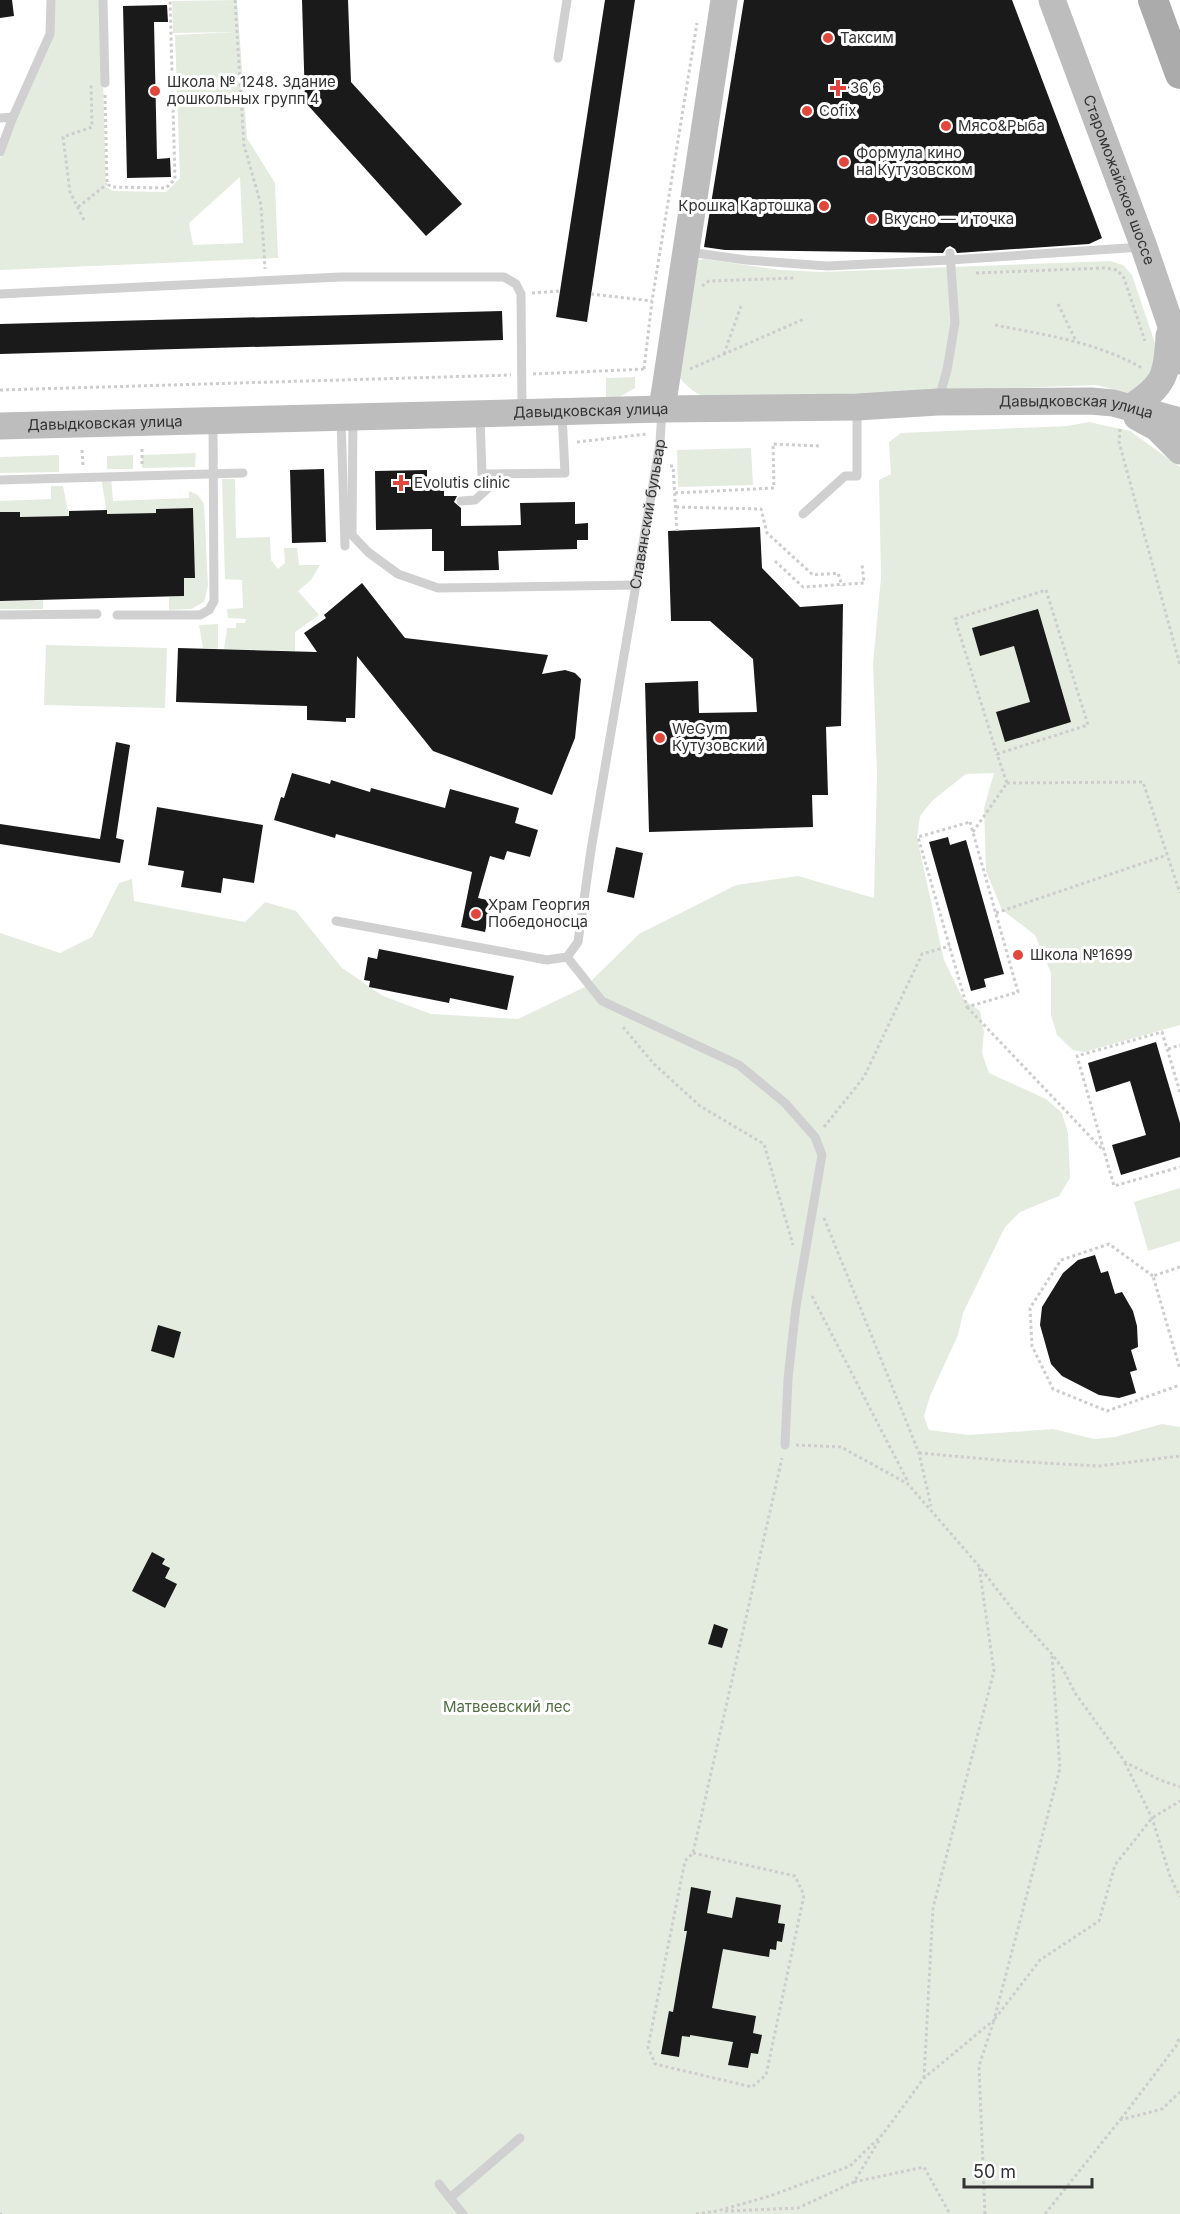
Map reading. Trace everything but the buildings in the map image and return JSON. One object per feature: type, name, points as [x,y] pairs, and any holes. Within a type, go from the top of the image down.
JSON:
[{"type":"main road","points":[[1153,0],[1180,74]]},
{"type":"street","name":"Славянский бульвар","points":[[646,417],[686,252],[724,0]]},
{"type":"street","name":"Староможайское шоссе","points":[[1052,0],[1144,247],[1170,323],[1180,361]]},
{"type":"street","points":[[1121,412],[1155,391],[1165,374],[1170,323]]},
{"type":"street","name":"Давыдковская улица","points":[[0,426],[562,412],[646,417],[938,402],[1091,401],[1121,412],[1180,421]]},
{"type":"street","points":[[1121,412],[1157,428],[1180,451]]},
{"type":"lane","points":[[0,152],[50,34],[51,0]]},
{"type":"lane","points":[[103,0],[105,83]]},
{"type":"lane","points":[[558,58],[567,0]]},
{"type":"lane","points":[[0,118],[13,117]]},
{"type":"lane","points":[[686,252],[746,260],[827,266],[1144,247]]},
{"type":"lane","points":[[938,402],[947,370],[955,323],[950,257]]},
{"type":"lane","points":[[0,294],[340,278],[504,277],[516,284],[521,294],[522,413]]},
{"type":"lane","points":[[803,514],[845,476],[858,476],[857,407]]},
{"type":"lane","points":[[480,414],[482,474],[564,473],[562,412]]},
{"type":"lane","name":"Славянский бульвар","points":[[567,957],[578,942],[591,850],[656,464],[646,417]]},
{"type":"lane","points":[[345,546],[347,418]]},
{"type":"lane","points":[[347,418],[352,535],[368,552],[398,574],[438,588],[636,585]]},
{"type":"lane","points":[[117,615],[200,615],[209,610],[214,601],[213,422]]},
{"type":"lane","points":[[0,480],[243,473]]},
{"type":"lane","points":[[460,501],[475,501],[504,474]]},
{"type":"lane","points":[[0,615],[97,614]]},
{"type":"lane","points":[[336,921],[547,960],[567,957],[602,1001],[739,1065],[785,1103],[815,1137],[822,1155],[801,1275],[788,1379],[785,1445]]},
{"type":"lane","points":[[450,2198],[520,2138]]},
{"type":"lane","points":[[440,2184],[463,2214]]},
{"type":"path","points":[[107,184],[112,187],[166,188],[175,179],[170,0]]},
{"type":"path","points":[[235,0],[244,145],[261,205],[266,281]]},
{"type":"path","points":[[646,417],[644,369],[652,301],[696,23]]},
{"type":"path","points":[[84,220],[70,192],[63,137],[92,127],[91,83]]},
{"type":"path","points":[[105,83],[107,184]]},
{"type":"path","points":[[78,207],[107,184]]},
{"type":"path","points":[[951,274],[1104,268],[1117,270],[1124,278],[1147,345]]},
{"type":"path","points":[[699,287],[709,281],[801,278]]},
{"type":"path","points":[[521,294],[560,291]]},
{"type":"path","points":[[591,294],[652,301]]},
{"type":"path","points":[[723,354],[742,303]]},
{"type":"path","points":[[1058,304],[1076,341]]},
{"type":"path","points":[[684,372],[804,319]]},
{"type":"path","points":[[995,325],[1076,341],[1126,359],[1145,369]]},
{"type":"path","points":[[0,390],[651,370]]},
{"type":"path","points":[[1121,412],[1119,442],[1180,665]]},
{"type":"path","points":[[675,493],[774,488],[773,444],[820,446]]},
{"type":"path","points":[[656,464],[673,466],[677,531]]},
{"type":"path","points":[[675,507],[761,509],[766,533],[813,575],[838,573],[842,586]]},
{"type":"path","points":[[775,561],[803,587],[864,583],[862,564]]},
{"type":"path","points":[[997,754],[1088,725],[1046,590],[955,619],[997,754],[1007,783]]},
{"type":"path","points":[[1007,783],[1143,782],[1180,893]]},
{"type":"path","points":[[973,833],[1007,783]]},
{"type":"path","points":[[967,1007],[1018,992],[970,822],[918,837],[967,1007],[1104,1150]]},
{"type":"path","points":[[996,913],[1167,855]]},
{"type":"path","points":[[815,1137],[864,1077],[922,954],[950,946]]},
{"type":"path","points":[[602,1001],[654,1064],[700,1106],[764,1144],[801,1275],[908,1484],[1064,1669],[1076,1693],[1125,1762],[1152,1818],[1170,1876],[1180,1897]]},
{"type":"path","points":[[1180,1092],[1162,1032],[1077,1056],[1114,1186],[1180,1167]]},
{"type":"path","points":[[1168,1049],[1180,1045]]},
{"type":"path","points":[[815,1194],[919,1453],[931,1509]]},
{"type":"path","points":[[1180,1369],[1153,1276],[1109,1244],[1061,1260],[1030,1308],[1032,1346],[1053,1389],[1107,1411],[1180,1385]]},
{"type":"path","points":[[1153,1276],[1180,1267]]},
{"type":"path","points":[[693,1853],[795,1876],[804,1895],[766,2075],[752,2087],[656,2064],[648,2047],[685,1861],[693,1853],[785,1445],[841,1447],[908,1484]]},
{"type":"path","points":[[919,1453],[1099,1466],[1180,1456]]},
{"type":"path","points":[[924,2078],[933,1908],[994,1671],[979,1566]]},
{"type":"path","points":[[985,2214],[979,2066],[994,2020],[1060,1768],[1052,1654]]},
{"type":"path","points":[[1125,1762],[1158,1779],[1180,1787]]},
{"type":"path","points":[[854,2182],[884,2134],[924,2078],[994,2020],[1040,1960],[1099,1921],[1115,1865],[1152,1818],[1180,1801]]},
{"type":"path","points":[[1045,2214],[1120,2120],[1176,2046],[1180,2036]]},
{"type":"path","points":[[1120,2120],[1162,2109],[1180,2092]]},
{"type":"path","points":[[717,2211],[770,2196],[850,2166],[884,2134]]},
{"type":"path","points":[[696,2214],[798,2208],[854,2182],[924,2167],[950,2214]]},
{"type":"green space","points":[[53,0],[101,0],[106,187],[113,191],[166,192],[180,178],[175,35],[234,32],[173,33],[172,1],[237,0],[247,138],[275,183],[278,258],[0,270],[0,159],[14,119],[51,35]],"holes":[[[240,177],[243,243],[193,245],[189,223]]]},
{"type":"green space","points":[[705,259],[780,270],[822,272],[1110,261],[1123,265],[1132,275],[1163,367],[1132,394],[1096,385],[711,399],[694,391],[680,378],[698,260]]},
{"type":"green space","points":[[635,377],[635,388],[618,398],[606,398],[606,378]]},
{"type":"green space","name":"Матвеевский лес","points":[[1089,422],[1130,431],[1180,467],[1180,1025],[1084,1052],[1073,1050],[1057,1035],[1051,1015],[1051,973],[1035,935],[1002,910],[986,871],[984,808],[994,773],[966,774],[933,800],[920,816],[917,838],[944,960],[963,999],[980,1011],[984,1032],[982,1053],[989,1073],[1046,1099],[1062,1113],[1068,1133],[1070,1178],[1059,1196],[1020,1212],[1005,1227],[963,1313],[958,1335],[930,1396],[924,1416],[929,1430],[969,1435],[1053,1429],[1094,1439],[1115,1437],[1162,1424],[1180,1427],[1180,2214],[0,2214],[0,933],[60,953],[92,937],[119,883],[132,879],[134,901],[245,922],[265,902],[296,911],[342,968],[383,996],[431,1014],[518,1019],[585,987],[639,934],[736,885],[798,876],[874,898],[877,774],[873,664],[881,577],[879,480],[891,474],[889,442],[901,433],[1067,426]]},
{"type":"green space","points":[[751,448],[753,485],[678,487],[677,450]]},
{"type":"green space","points":[[196,453],[195,467],[142,468],[142,455]]},
{"type":"green space","points":[[59,455],[59,472],[0,473],[0,457]]},
{"type":"green space","points":[[133,455],[133,469],[107,469],[107,456]]},
{"type":"green space","points":[[101,477],[111,477],[113,501],[189,498],[189,491],[198,495],[204,504],[208,586],[204,602],[191,609],[169,610],[169,597],[184,596],[184,578],[195,578],[193,508],[156,509],[156,513],[107,514]]},
{"type":"green space","points":[[222,479],[235,479],[236,538],[270,537],[271,560],[278,569],[285,563],[284,548],[297,548],[299,565],[320,565],[311,580],[298,591],[319,615],[295,632],[295,651],[224,649],[227,628],[236,628],[236,623],[245,623],[246,619],[228,618],[227,609],[243,608],[242,580],[225,579]]},
{"type":"green space","points":[[51,486],[63,486],[69,516],[20,517],[19,512],[0,512],[0,501],[51,499]]},
{"type":"green space","points":[[43,600],[43,609],[0,609],[0,601]]},
{"type":"green space","points":[[218,624],[218,649],[203,648],[199,625]]},
{"type":"green space","points":[[46,645],[167,648],[165,708],[44,705]]},
{"type":"green space","points":[[1180,1188],[1180,1241],[1148,1251],[1134,1202]]},
{"type":"place","name":"Таксим","points":[[828,38]]},
{"type":"place","name":"36,6","points":[[838,88]]},
{"type":"place","name":"Школа № 1248. Здание дошкольных групп 4","points":[[155,91]]},
{"type":"place","name":"Cofix","points":[[807,111]]},
{"type":"place","name":"Мясо&Рыба","points":[[946,126]]},
{"type":"place","name":"Формула кино на Кутузовском","points":[[844,162]]},
{"type":"place","name":"Крошка Картошка","points":[[824,206]]},
{"type":"place","name":"Вкусно — и точка","points":[[872,219]]},
{"type":"place","name":"Evolutis clinic","points":[[401,483]]},
{"type":"place","name":"WeGym Кутузовский","points":[[660,738]]},
{"type":"place","name":"Храм Георгия Победоносца","points":[[476,914]]},
{"type":"place","name":"Школа №1699","points":[[1018,955]]}]
